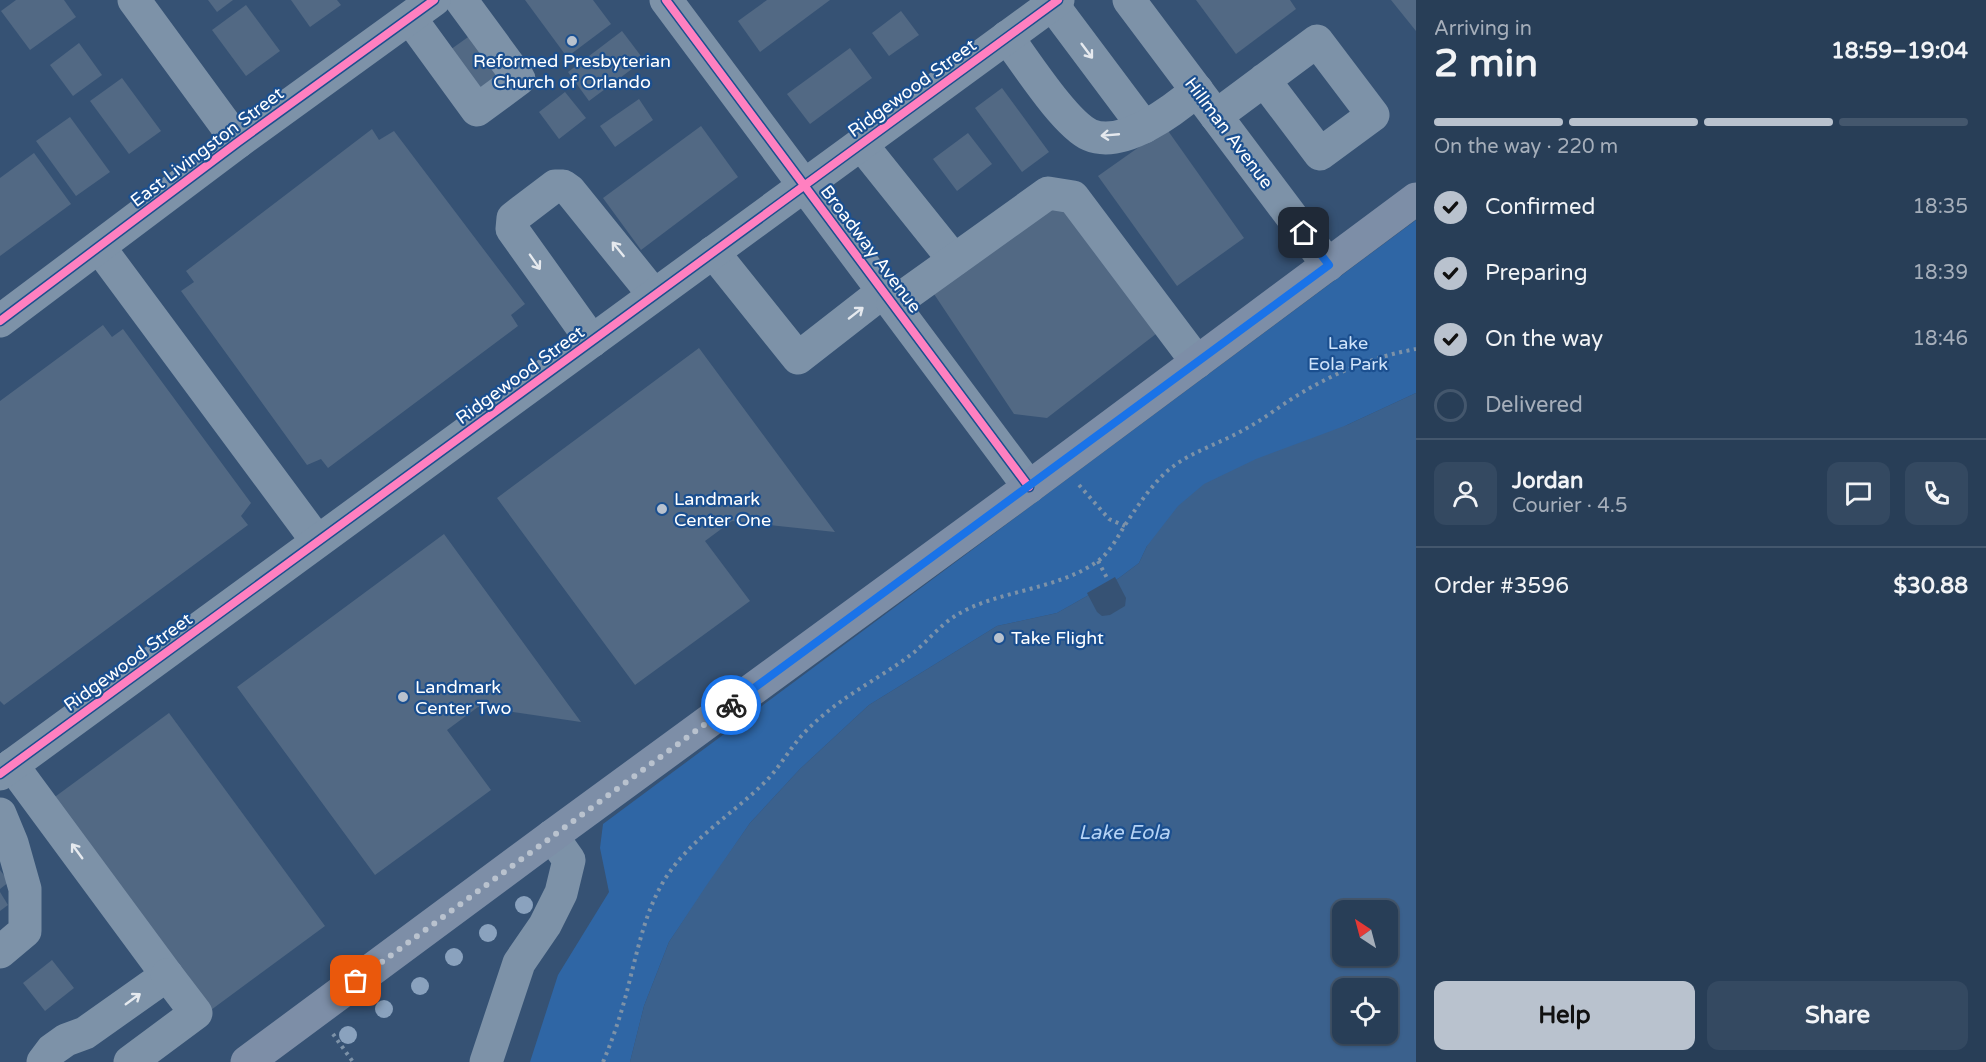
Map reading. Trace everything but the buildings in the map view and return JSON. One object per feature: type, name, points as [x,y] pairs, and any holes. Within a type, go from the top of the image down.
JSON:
[{"type":"main road","points":[[247,1062],[1029,487],[1416,199]]},
{"type":"street","points":[[134,0],[238,142]]},
{"type":"street","points":[[422,9],[477,110],[519,79],[461,0]]},
{"type":"street","name":"Broadway Avenue","points":[[666,0],[1029,487]]},
{"type":"street","name":"Hillman Avenue","points":[[1129,0],[1329,265]]},
{"type":"street","points":[[1055,2],[1144,127]]},
{"type":"street","name":"Ridgewood Street","points":[[6,770],[1055,2]]},
{"type":"street","name":"East Livingston Street","points":[[0,321],[238,142],[422,9]]},
{"type":"street","points":[[1007,37],[1070,121],[1091,135],[1110,138],[1144,127],[1174,109],[1197,90]]},
{"type":"street","points":[[1216,116],[1264,80]]},
{"type":"street","points":[[861,144],[954,260]]},
{"type":"street","points":[[591,341],[512,229],[513,218],[555,186],[562,186],[570,190],[654,295]]},
{"type":"street","points":[[713,252],[798,358],[828,335],[954,260],[1048,193],[1074,197],[1197,362]]},
{"type":"street","points":[[99,247],[317,542]]},
{"type":"street","points":[[6,770],[32,791],[196,1013],[130,1062]]},
{"type":"street","points":[[0,814],[12,843],[25,889],[25,931],[0,952]]},
{"type":"street","points":[[486,1062],[519,963],[545,925],[561,893],[569,860],[560,830]]},
{"type":"street","points":[[43,1062],[52,1050],[66,1040],[85,1033],[167,975]]},
{"type":"street","points":[[62,1062],[77,1051],[85,1033]]},
{"type":"path","points":[[603,1062],[612,1042],[639,942],[662,884],[679,860],[763,784],[804,733],[828,710],[913,652],[955,616],[979,605],[1055,582],[1084,570],[1098,561],[1112,547],[1149,488],[1166,471],[1186,458],[1248,428],[1321,382],[1356,365],[1389,354],[1416,349]]},
{"type":"path","points":[[1077,482],[1109,519],[1125,526]]},
{"type":"path","points":[[1098,561],[1107,578]]},
{"type":"path","points":[[333,1034],[353,1062]]},
{"type":"green space","name":"Lake Eola Park","points":[[1416,220],[1416,393],[1347,425],[1147,546],[1139,563],[1119,578],[1057,613],[997,626],[869,705],[800,769],[750,823],[669,942],[644,1006],[630,1062],[530,1062],[558,975],[609,892],[600,848],[603,824]]},
{"type":"water","name":"Lake Eola","points":[[1416,393],[1416,1062],[630,1062],[644,1006],[669,942],[750,823],[800,769],[869,705],[997,626],[1057,613],[1119,578],[1139,563],[1147,546],[1178,506],[1204,484],[1256,459],[1347,425]]},
{"type":"pier","points":[[1115,577],[1126,598],[1125,606],[1110,615],[1102,616],[1097,612],[1087,593]]},
{"type":"cycle path","points":[[0,321],[238,142],[434,0]]},
{"type":"cycle path","points":[[666,0],[1029,487]]},
{"type":"cycle path","points":[[0,774],[1058,0]]},
{"type":"way so far","points":[[356,981],[731,705]]},
{"type":"place","name":"Reformed Presbyterian Church of Orlando","points":[[572,41]]},
{"type":"place","name":"Landmark Center One","points":[[662,509]]},
{"type":"place","name":"Take Flight","points":[[999,638]]},
{"type":"place","name":"Landmark Center Two","points":[[403,697]]},
{"type":"route","points":[[731,705],[1329,265],[1304,233]]}]
